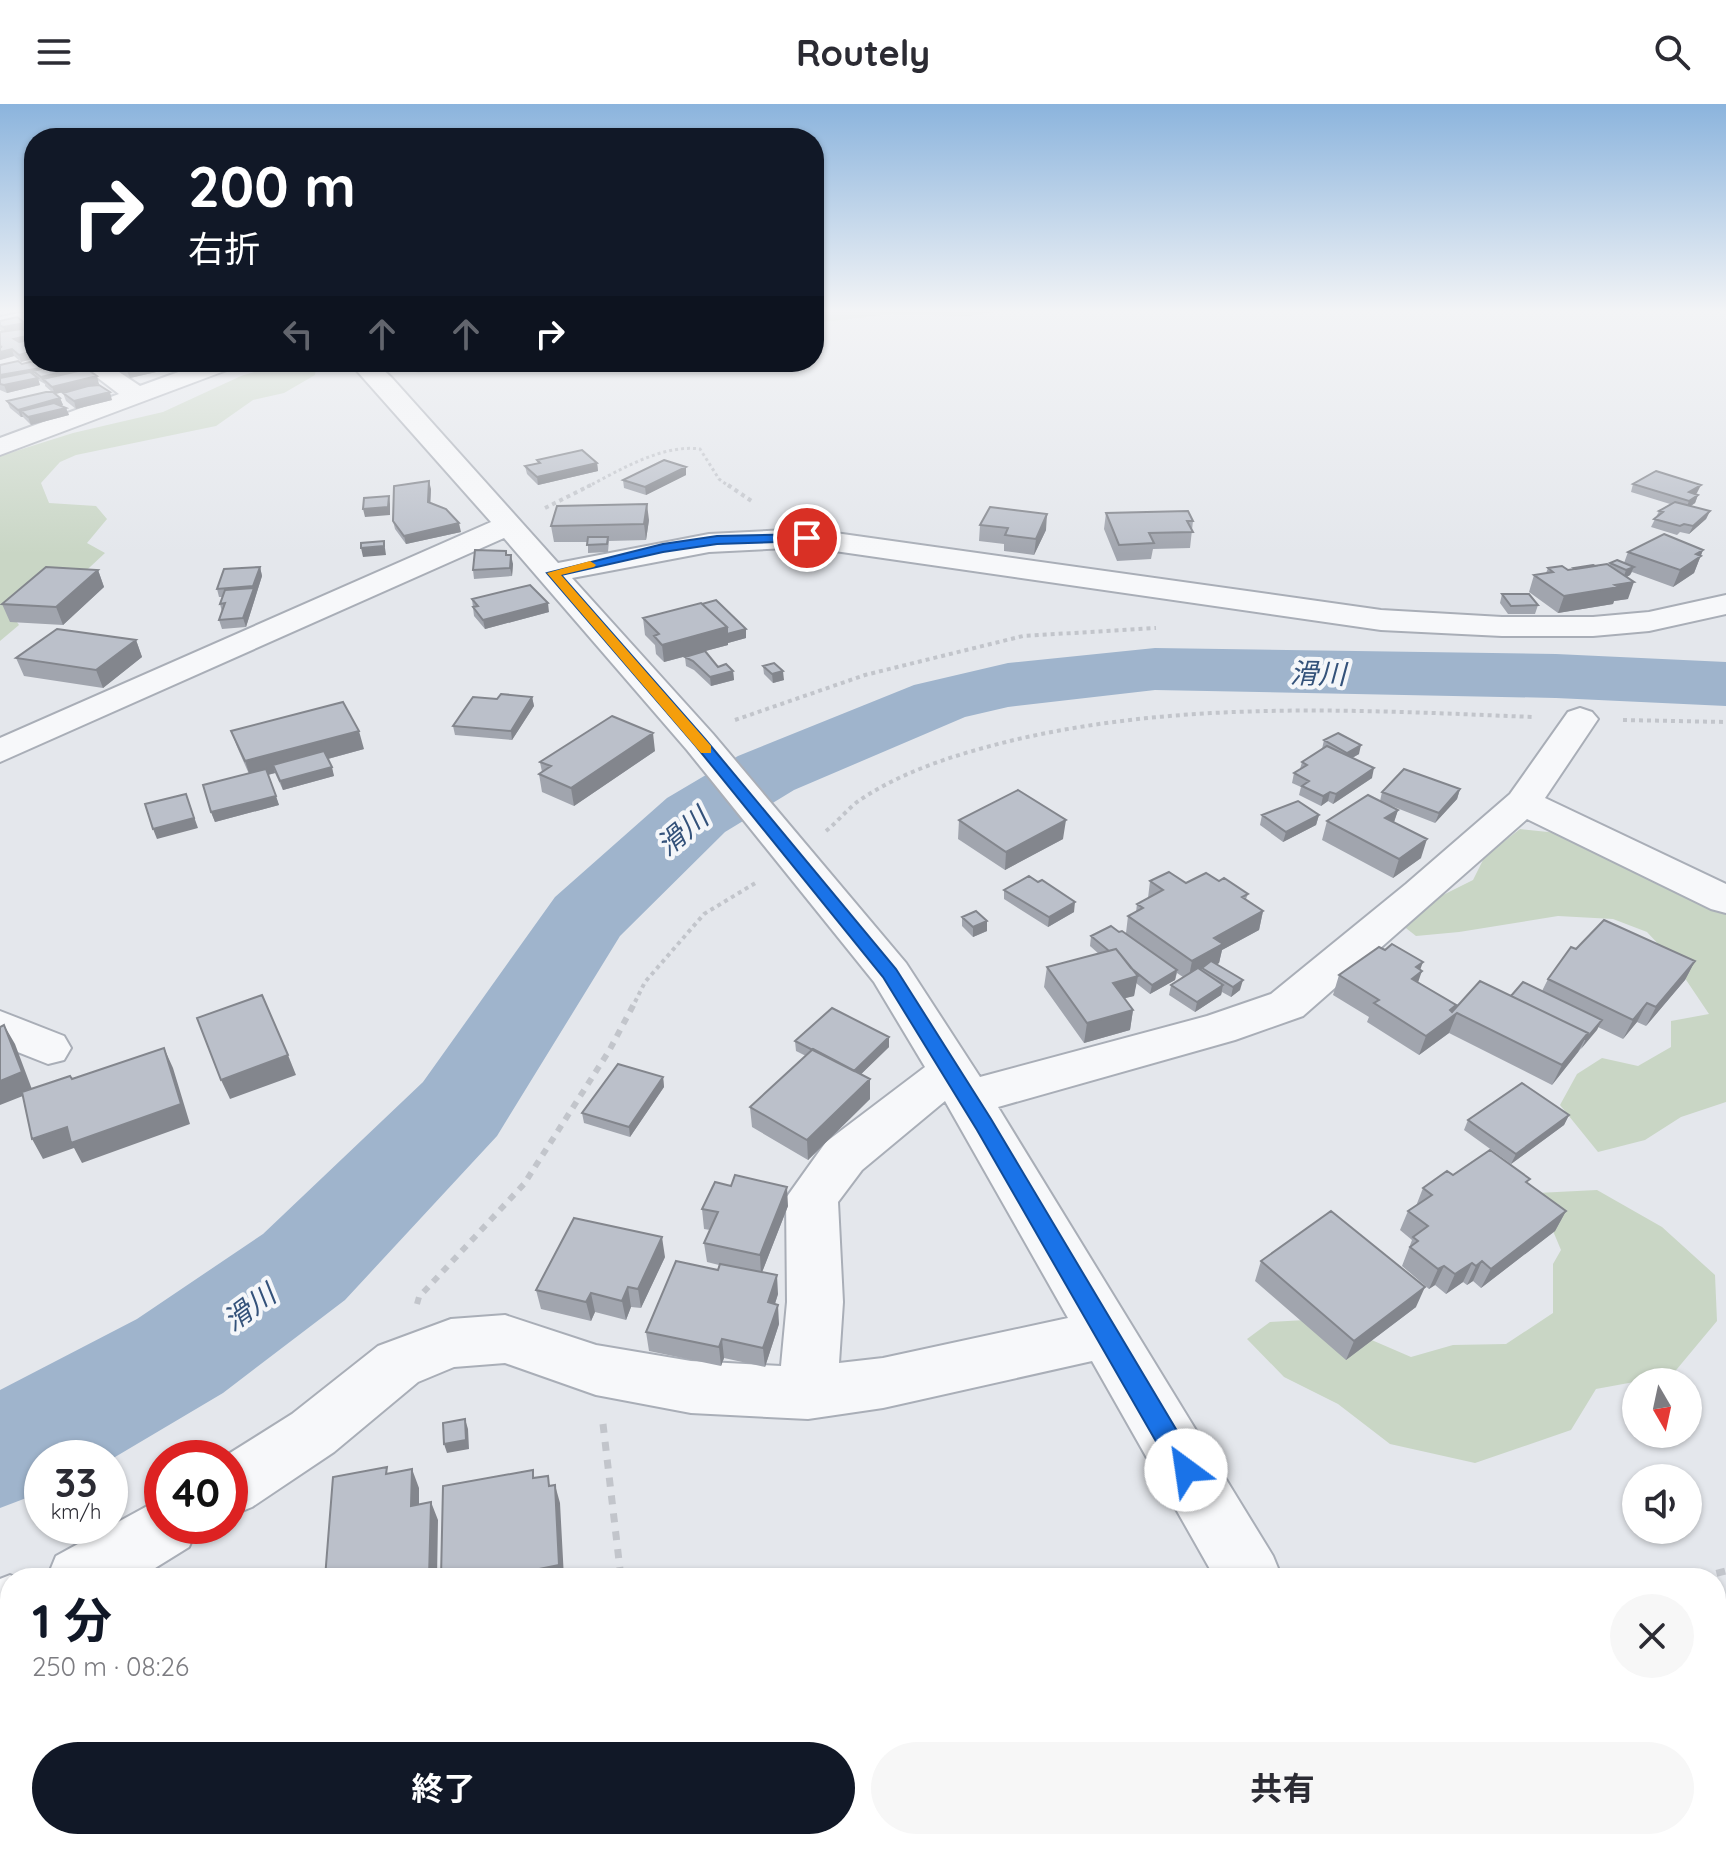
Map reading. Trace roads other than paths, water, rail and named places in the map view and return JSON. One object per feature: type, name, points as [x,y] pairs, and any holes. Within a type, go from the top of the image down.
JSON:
[{"type":"street","points":[[131,391],[139,397]]},
{"type":"street","points":[[0,447],[153,391]]},
{"type":"street","points":[[392,391],[696,737],[890,973],[959,1084],[1244,1568]]},
{"type":"street","points":[[10,418],[31,435]]},
{"type":"street","points":[[0,751],[511,524]]},
{"type":"street","points":[[553,573],[663,548],[717,540],[807,538],[1381,620],[1592,627],[1670,618],[1726,604]]},
{"type":"street","points":[[808,1393],[815,1302],[812,1198],[844,1156],[959,1084],[1219,1029],[1287,1005],[1421,893],[1523,802],[1580,719]]},
{"type":"street","points":[[1523,802],[1726,900]]},
{"type":"street","points":[[0,1027],[48,1048]]},
{"type":"street","points":[[248,1475],[313,1433],[398,1364],[451,1343],[505,1339],[596,1370],[691,1387],[808,1393],[883,1383],[1107,1334]]},
{"type":"street","points":[[96,1568],[144,1540]]},
{"type":"waterway","name":"滑川","points":[[0,1449],[47,1430],[180,1356],[304,1267],[460,1109],[587,917],[696,815],[766,773],[940,701],[1008,685],[1155,669],[1556,676],[1726,684]]}]
